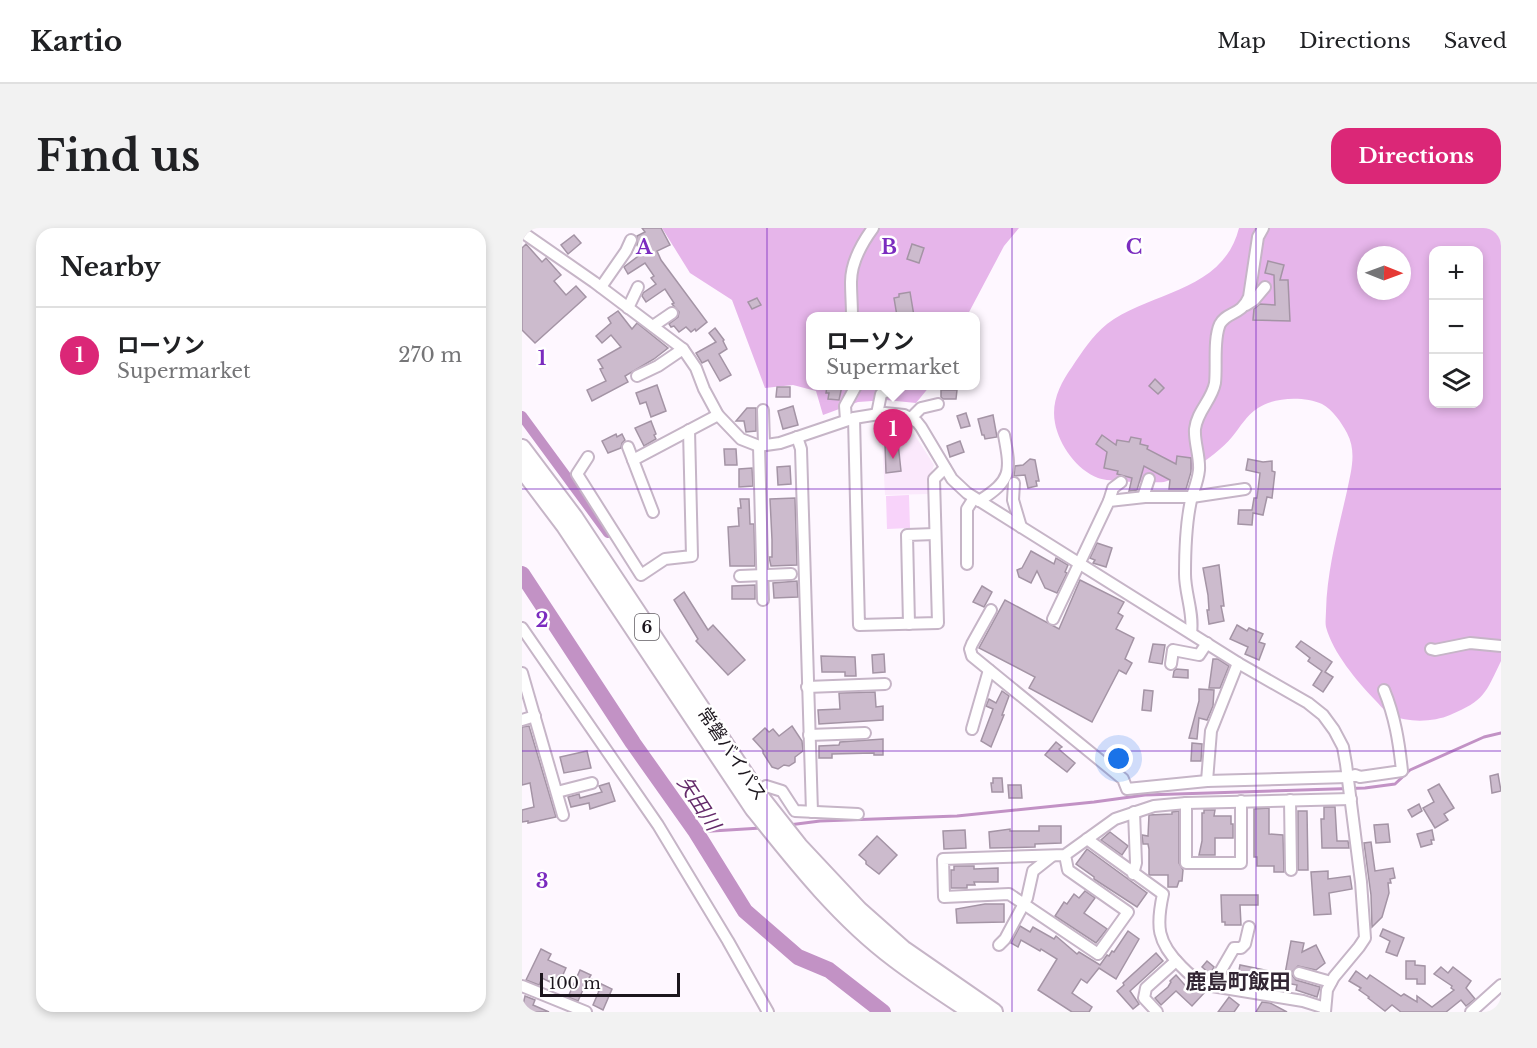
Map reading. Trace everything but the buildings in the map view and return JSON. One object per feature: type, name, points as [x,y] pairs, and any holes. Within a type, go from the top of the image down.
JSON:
[{"type":"highway","name":"常磐バイパス","points":[[522,448],[574,518],[760,803]]},
{"type":"highway","name":"常磐バイパス","points":[[522,469],[565,526],[791,846],[848,918],[894,959],[972,1012]]},
{"type":"highway","name":"常磐バイパス","points":[[791,846],[903,949],[994,1012]]},
{"type":"street","points":[[852,312],[851,281],[855,263],[862,245],[873,228]]},
{"type":"street","points":[[1246,305],[1258,237],[1263,228]]},
{"type":"street","points":[[522,232],[601,287],[683,349],[696,368],[718,415],[741,439],[762,445],[780,443],[850,419],[877,414],[899,414],[911,418],[927,434],[952,479],[976,499],[1207,644],[1308,703],[1323,715],[1344,747],[1361,882],[1365,938],[1331,982],[1327,990],[1325,1010],[1303,1001],[1212,987],[1199,982],[1167,953],[1160,935],[1158,920],[1162,894],[1087,839]]},
{"type":"street","points":[[601,287],[627,251],[631,240]]},
{"type":"street","points":[[628,308],[638,287]]},
{"type":"street","points":[[1191,633],[1192,621],[1185,584],[1185,571],[1192,497],[1197,484],[1199,468],[1195,433],[1196,420],[1214,386],[1218,333],[1225,318],[1254,300],[1265,287]]},
{"type":"street","points":[[653,326],[672,313]]},
{"type":"street","points":[[637,376],[658,366],[683,349]]},
{"type":"street","points":[[854,390],[846,406],[850,419],[859,625],[938,623],[934,479],[945,468]]},
{"type":"street","points":[[877,414],[880,394],[888,390]]},
{"type":"street","points":[[911,418],[921,408],[938,404]]},
{"type":"street","points":[[763,410],[763,600]]},
{"type":"street","points":[[633,460],[718,415]]},
{"type":"street","points":[[588,457],[577,474],[641,574],[665,559],[693,556],[689,430]]},
{"type":"street","points":[[967,564],[967,509],[976,499],[1000,487],[1006,480],[1007,451],[1004,435]]},
{"type":"street","points":[[796,437],[801,449],[812,812]]},
{"type":"street","points":[[628,447],[653,512]]},
{"type":"street","points":[[1143,497],[1149,479]]},
{"type":"street","points":[[1053,619],[1113,488],[1121,482]]},
{"type":"street","points":[[1014,483],[1013,500],[1021,526]]},
{"type":"street","points":[[1109,501],[1143,497],[1192,497],[1245,489]]},
{"type":"street","points":[[909,624],[908,535],[935,534]]},
{"type":"street","points":[[740,576],[791,574]]},
{"type":"street","points":[[991,610],[970,649],[972,656],[1123,779],[1127,789],[1207,781],[1355,775],[1360,777],[1406,773],[1393,711],[1384,690]]},
{"type":"street","points":[[522,628],[658,825],[768,1012]]},
{"type":"street","points":[[1431,649],[1470,643],[1501,646]]},
{"type":"street","points":[[1171,664],[1173,650],[1199,654],[1207,644]]},
{"type":"street","points":[[1207,781],[1211,731],[1238,663]]},
{"type":"street","points":[[972,729],[989,670]]},
{"type":"street","points":[[522,674],[563,815]]},
{"type":"street","points":[[807,687],[885,684]]},
{"type":"street","points":[[522,720],[535,716]]},
{"type":"street","points":[[809,735],[866,733]]},
{"type":"street","points":[[557,792],[592,783]]},
{"type":"street","points":[[760,803],[766,786],[782,791],[795,811],[858,814]]},
{"type":"street","points":[[1065,855],[1068,870],[1128,912],[1098,954],[1010,894],[944,897],[943,859],[1065,855],[1115,819],[1154,807],[1186,803],[1351,799]]},
{"type":"street","points":[[1290,800],[1291,870]]},
{"type":"street","points":[[1186,803],[1186,863],[1242,863],[1241,801]]},
{"type":"street","points":[[1133,874],[1136,863],[1134,812]]},
{"type":"street","points":[[999,945],[1024,904],[1029,893],[1033,871],[1052,856]]},
{"type":"street","points":[[1212,987],[1234,948],[1241,948],[1245,944],[1249,927]]},
{"type":"street","points":[[1157,1012],[1144,998],[1146,988],[1176,961]]},
{"type":"street","points":[[1299,973],[1331,982]]},
{"type":"street","points":[[1471,1012],[1501,985]]},
{"type":"street","points":[[522,986],[586,1012]]},
{"type":"shaded area","points":[[662,228],[1019,228],[1004,246],[969,312],[806,312],[806,388],[793,385],[765,388],[732,300],[690,273]]},
{"type":"shaded area","points":[[1239,228],[1501,228],[1501,661],[1483,695],[1462,710],[1429,720],[1405,719],[1391,715],[1353,675],[1329,637],[1326,627],[1328,581],[1350,476],[1352,447],[1347,433],[1336,417],[1322,404],[1298,399],[1265,404],[1250,414],[1228,441],[1209,458],[1187,472],[1164,482],[1098,478],[1076,463],[1060,440],[1054,415],[1057,394],[1068,373],[1097,334],[1107,324],[1125,313],[1184,288],[1202,278],[1218,265],[1231,249]]},
{"type":"shaded area","points":[[812,390],[927,390],[916,403],[886,400],[858,402],[823,415],[816,391]]},
{"type":"shaded area","points":[[881,421],[896,422],[914,434],[934,465],[930,477],[930,494],[885,495]]},
{"type":"shaded area","points":[[909,495],[910,528],[887,529],[886,496]]},
{"type":"waterway","points":[[522,416],[608,533]]},
{"type":"waterway","name":"矢田川","points":[[522,574],[633,743],[696,832],[745,911],[798,957],[829,970],[883,1012]]},
{"type":"waterway","points":[[789,825],[820,821],[957,816],[1145,795],[1365,788],[1395,784],[1410,770],[1484,737],[1501,733]]},
{"type":"waterway","points":[[696,832],[761,828]]},
{"type":"place","name":"ローソン","points":[[893,459]]},
{"type":"district","name":"鹿島町飯田","points":[[1238,982]]}]
